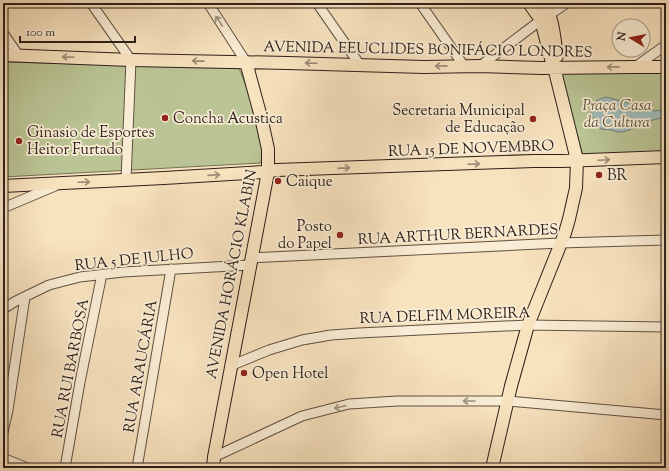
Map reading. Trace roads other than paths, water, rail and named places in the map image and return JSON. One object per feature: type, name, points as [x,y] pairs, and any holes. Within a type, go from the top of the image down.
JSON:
[{"type":"main road","points":[[529,3],[545,17]]},
{"type":"main road","points":[[492,468],[511,386],[528,325],[569,219],[576,188],[576,160],[554,67],[543,3]]},
{"type":"main road","name":"AVENIDA EEUCLIDES BONIFÁCIO LONDRES","points":[[3,55],[131,60],[424,67],[666,67]]},
{"type":"main road","name":"AVENIDA HORÁCIO KLABIN","points":[[213,462],[230,366],[248,279],[250,261],[272,171],[261,117],[242,62]]},
{"type":"main road","name":"RUA 15 DE NOVEMBRO","points":[[3,186],[272,171],[666,157]]},
{"type":"street","points":[[91,3],[131,60],[126,180]]},
{"type":"street","name":"AVENIDA HORÁCIO KLABIN","points":[[208,3],[242,62]]},
{"type":"street","points":[[317,3],[360,65]]},
{"type":"street","points":[[420,3],[464,66]]},
{"type":"street","points":[[480,66],[545,17],[567,3]]},
{"type":"street","points":[[3,33],[19,56]]},
{"type":"street","points":[[635,67],[666,45]]},
{"type":"street","points":[[3,208],[62,183]]},
{"type":"street","name":"RUA ARTHUR BERNARDES","points":[[250,261],[560,243],[666,240]]},
{"type":"street","name":"RUA 5 DE JULHO","points":[[3,309],[49,285],[80,276],[250,261]]},
{"type":"street","name":"RUA ARAUCÁRIA","points":[[137,468],[171,269]]},
{"type":"street","name":"RUA RUI BARBOSA","points":[[65,468],[80,382],[102,274]]},
{"type":"street","points":[[3,432],[8,410],[25,297]]},
{"type":"street","name":"RUA DELFIM MOREIRA","points":[[230,366],[268,350],[302,340],[331,335],[528,325],[666,328]]},
{"type":"street","points":[[213,462],[302,416],[350,404],[397,401],[508,401],[666,414]]},
{"type":"street","points":[[3,458],[27,468]]},
{"type":"water","points":[[606,97],[655,111],[666,109],[666,116],[645,122],[623,132],[601,129],[594,119],[591,107],[597,100]]},
{"type":"place","name":"Concha Acustica","points":[[165,118]]},
{"type":"place","name":"Secretaria Municipal de Educação","points":[[533,119]]},
{"type":"place","name":"Ginasio de Esportes Heitor Furtado","points":[[19,141]]},
{"type":"place","name":"BR","points":[[599,175]]},
{"type":"place","name":"Caique","points":[[278,181]]},
{"type":"place","name":"Posto do Papel","points":[[340,235]]},
{"type":"place","name":"Open Hotel","points":[[244,373]]},
{"type":"park label","name":"Praça Casa da Cultura","points":[[617,114]]}]
